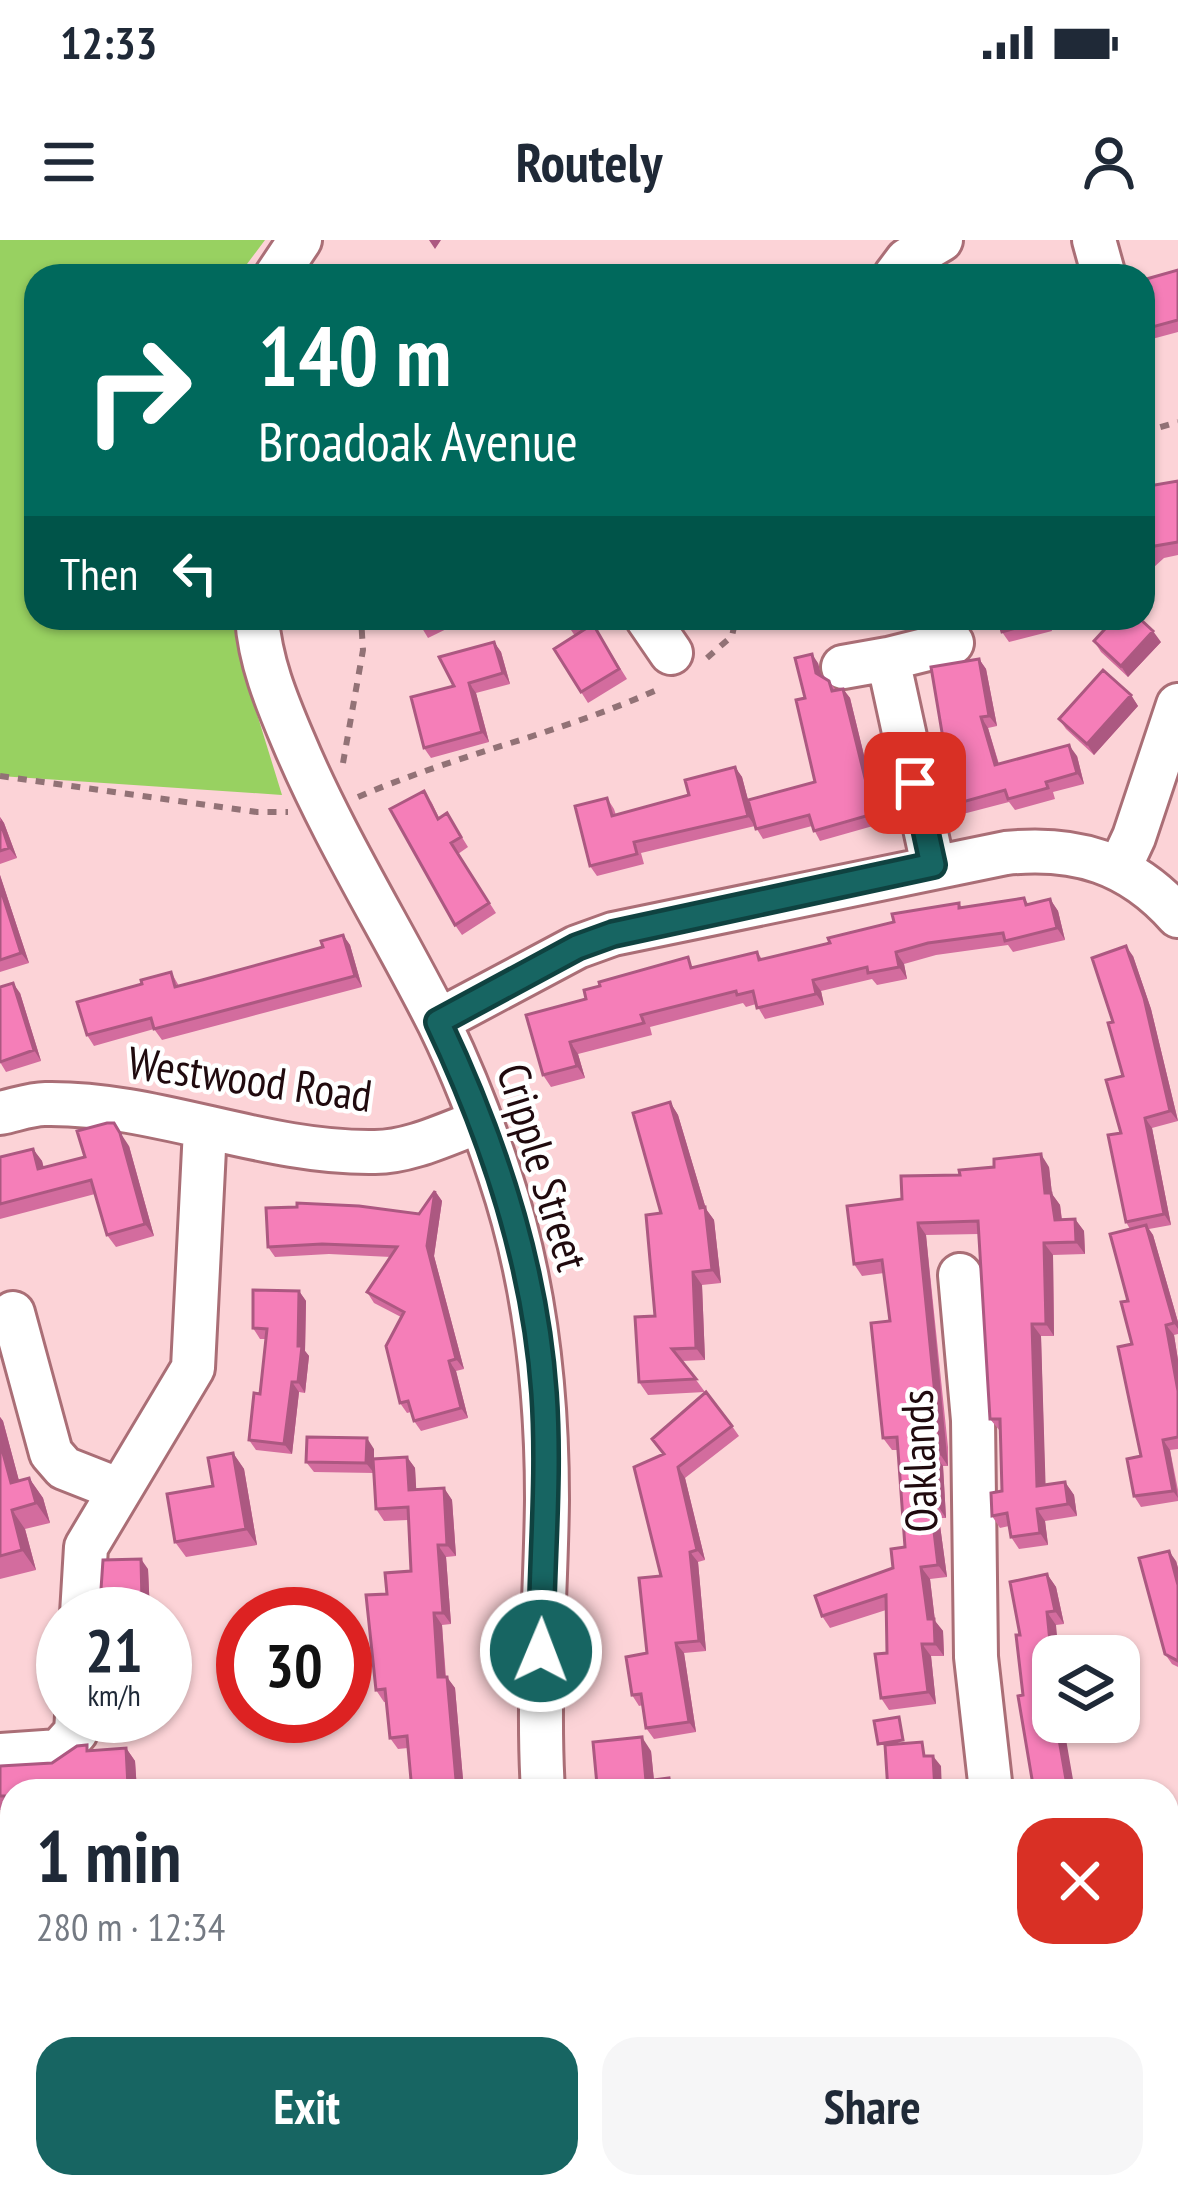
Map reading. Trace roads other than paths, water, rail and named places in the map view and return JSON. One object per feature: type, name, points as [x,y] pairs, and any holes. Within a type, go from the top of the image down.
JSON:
[{"type":"street","points":[[904,264],[941,240]]},
{"type":"street","name":"Cripple Street","points":[[258,630],[259,649],[277,702],[336,807],[481,1121],[502,1182],[536,1317],[547,1502],[541,1610],[543,1779]]},
{"type":"street","points":[[656,630],[681,666]]},
{"type":"street","points":[[843,668],[952,644]]},
{"type":"street","points":[[888,659],[933,865]]},
{"type":"street","points":[[1120,867],[1135,837],[1178,706]]},
{"type":"street","points":[[438,1022],[577,947],[613,934],[933,865],[1042,849],[1080,854],[1120,867],[1178,916]]},
{"type":"street","name":"Westwood Road","points":[[0,1112],[43,1104],[114,1110],[290,1146],[379,1152],[426,1142],[481,1121]]},
{"type":"street","points":[[84,1587],[86,1547],[194,1368],[205,1129]]},
{"type":"street","name":"Oaklands","points":[[960,1275],[948,1351],[976,1484],[972,1569],[976,1657],[968,1732],[986,1779]]},
{"type":"street","points":[[13,1313],[51,1453],[64,1468],[120,1490]]},
{"type":"street","points":[[0,1755],[59,1751],[66,1743]]}]
